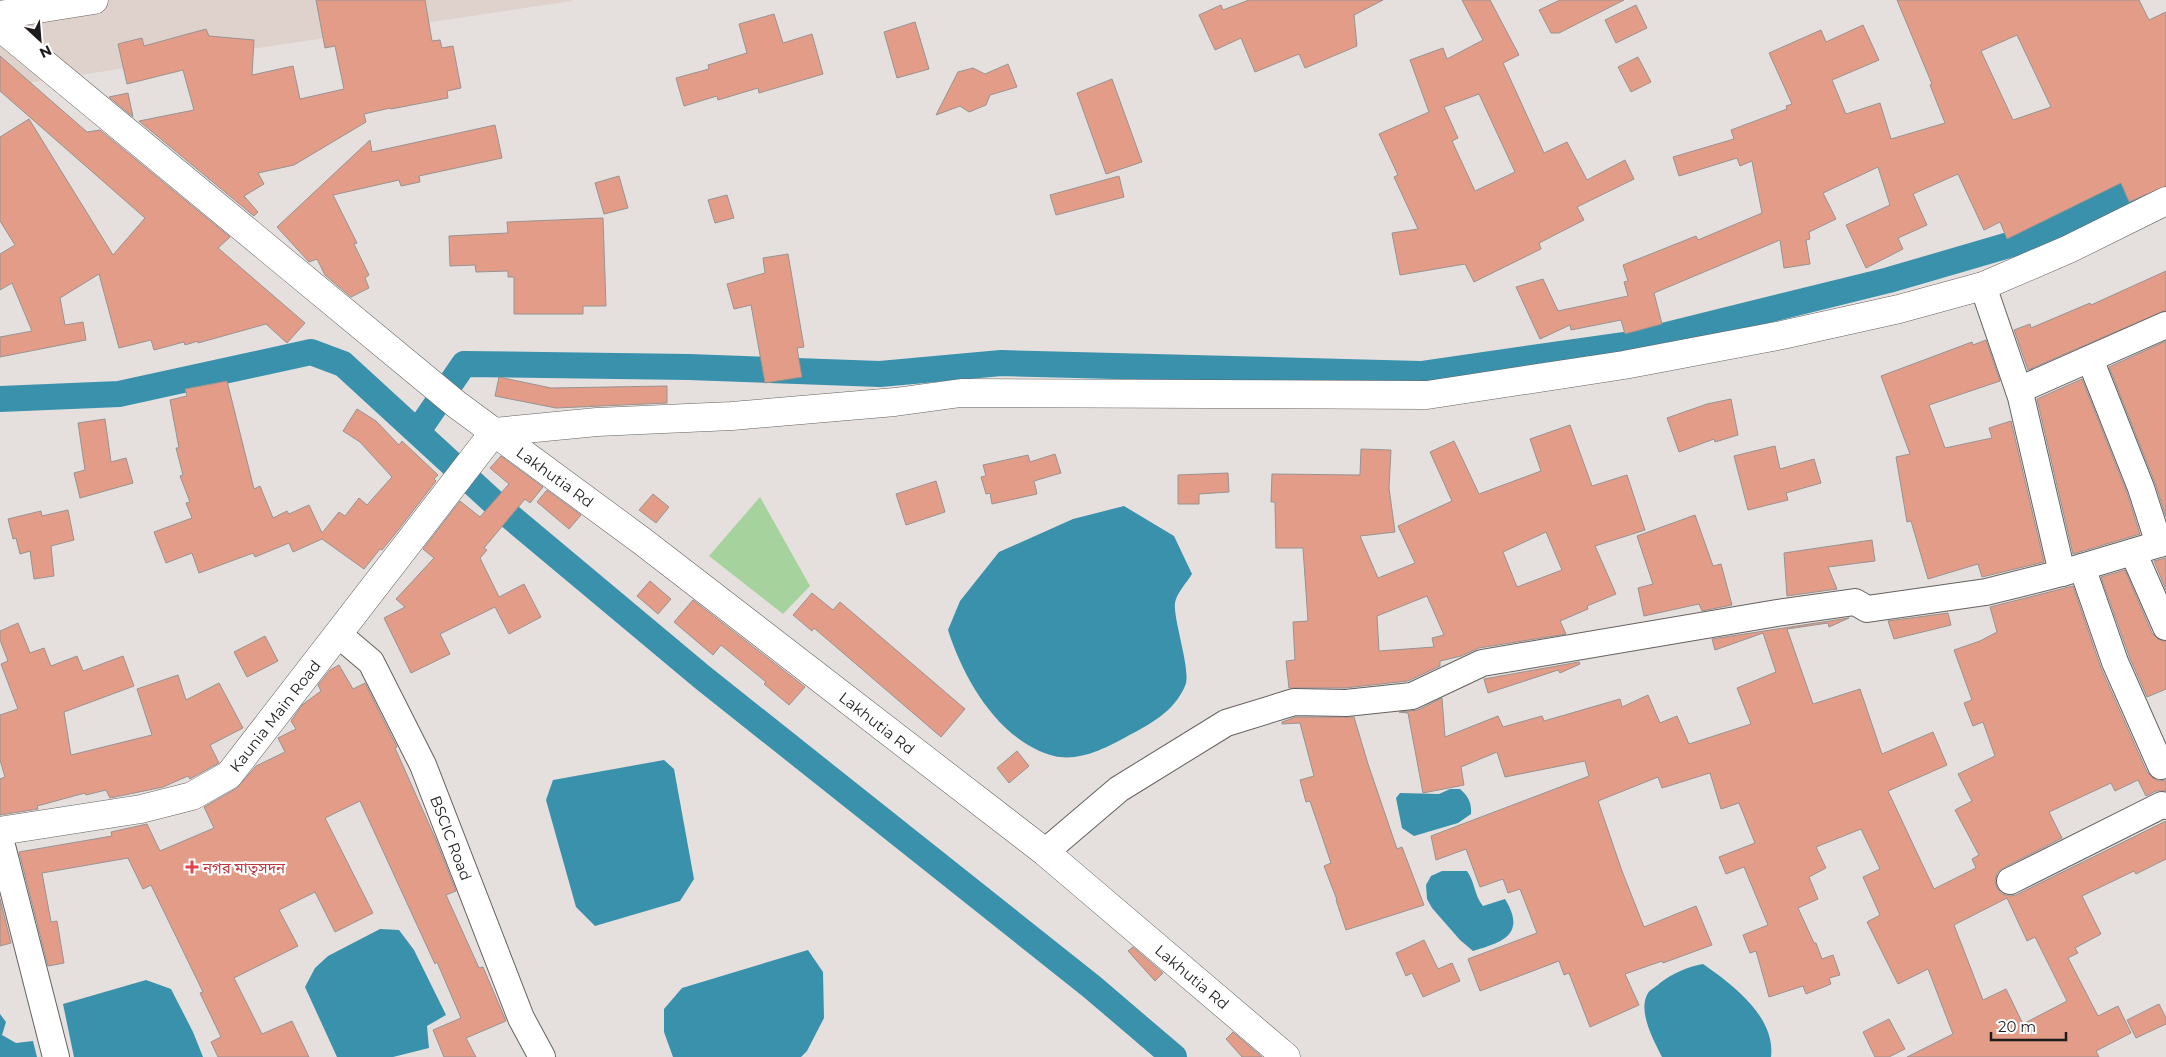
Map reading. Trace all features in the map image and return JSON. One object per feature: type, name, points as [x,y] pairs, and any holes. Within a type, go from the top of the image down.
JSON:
[{"type":"street","points":[[0,15],[28,5],[94,0]]},
{"type":"street","name":"Lakhutia Rd","points":[[0,27],[427,379],[456,404],[487,440],[642,541],[1045,852],[1286,1057]]},
{"type":"street","points":[[487,440],[597,422],[741,415],[896,402],[961,393],[1427,395],[1624,365],[1773,336],[1916,305],[1983,286],[2069,249],[2166,201]]},
{"type":"street","points":[[1983,286],[2019,390],[2072,570],[2115,662],[2160,766]]},
{"type":"street","points":[[2019,390],[2166,325]]},
{"type":"street","points":[[1045,852],[1119,789],[1226,723],[1294,702],[1346,703],[1412,696],[1482,663],[1777,613],[1855,602],[1867,609],[1986,592],[2072,570],[2162,543],[2090,359]]},
{"type":"street","name":"Kaunia Main Road","points":[[0,831],[140,809],[192,796],[229,776],[487,440]]},
{"type":"street","points":[[2133,552],[2166,627]]},
{"type":"street","name":"BSCIC Road","points":[[338,634],[371,662],[423,765],[521,1018],[542,1057]]},
{"type":"street","points":[[2010,881],[2162,805],[2166,806]]},
{"type":"street","points":[[0,838],[56,1057]]},
{"type":"shaded area","points":[[0,0],[572,0],[572,1],[0,87]]},
{"type":"green space","points":[[760,497],[810,586],[783,614],[709,556]]},
{"type":"water","points":[[1124,506],[1174,536],[1192,574],[1175,603],[1186,670],[1185,686],[1175,703],[1168,710],[1144,727],[1118,741],[1082,756],[1054,756],[1034,748],[1016,737],[986,706],[964,669],[948,630],[960,601],[999,552],[1073,519]]},
{"type":"water","points":[[664,760],[674,769],[694,879],[680,901],[595,926],[576,907],[546,800],[553,780]]},
{"type":"water","points":[[1450,789],[1460,789],[1465,794],[1470,803],[1471,814],[1458,823],[1414,836],[1402,828],[1396,798],[1400,793],[1439,794]]},
{"type":"water","points":[[1442,871],[1467,871],[1483,906],[1505,899],[1511,911],[1513,921],[1512,929],[1508,935],[1502,940],[1473,951],[1460,940],[1432,908],[1427,899],[1426,885],[1431,876]]},
{"type":"water","points":[[380,929],[399,930],[414,950],[446,1015],[427,1026],[429,1048],[393,1057],[337,1057],[305,987],[315,968],[328,956]]},
{"type":"water","points":[[808,950],[823,972],[824,1018],[807,1051],[801,1057],[673,1057],[664,1032],[664,1009],[682,988]]},
{"type":"water","points":[[1703,964],[1727,981],[1750,1003],[1759,1015],[1767,1028],[1771,1042],[1771,1057],[1662,1057],[1645,1017],[1645,1000],[1648,993],[1675,973]]},
{"type":"water","points":[[146,980],[171,989],[193,1032],[203,1057],[74,1057],[63,1004]]},
{"type":"water","points":[[0,1014],[6,1022],[2,1035],[16,1043],[33,1041],[37,1057],[0,1057]]},
{"type":"building","points":[[316,0],[425,0],[432,41],[440,40],[442,48],[453,46],[461,88],[447,91],[448,98],[364,114],[366,122],[294,165],[258,173],[264,184],[244,196],[258,212],[254,216],[139,121],[194,110],[183,70],[127,84],[118,44],[142,38],[144,46],[206,29],[209,36],[254,40],[252,75],[293,66],[300,99],[344,89],[335,46],[325,48]]},
{"type":"building","points":[[1249,0],[1383,0],[1354,15],[1357,46],[1305,68],[1299,54],[1255,72],[1241,38],[1215,50],[1199,15],[1221,5],[1223,10]]},
{"type":"building","points":[[1462,0],[1490,0],[1519,55],[1503,63],[1544,153],[1567,142],[1587,180],[1625,160],[1634,179],[1577,207],[1584,220],[1539,243],[1541,249],[1474,282],[1465,264],[1400,275],[1392,233],[1418,229],[1394,177],[1398,175],[1379,134],[1429,112],[1410,60],[1443,48],[1447,59],[1483,40]],"holes":[[[1479,94],[1515,172],[1475,191],[1452,141],[1458,138],[1444,107]]]},
{"type":"building","points":[[1560,0],[1624,0],[1559,33],[1551,33],[1539,10]]},
{"type":"building","points":[[1897,0],[2139,0],[2149,20],[2166,12],[2166,186],[2129,202],[2121,183],[2007,239],[2000,222],[1984,230],[1958,174],[1913,194],[1927,225],[1898,238],[1903,249],[1866,268],[1846,225],[1890,205],[1878,167],[1823,193],[1836,219],[1809,232],[1810,239],[1806,240],[1810,264],[1784,268],[1780,240],[1654,293],[1662,324],[1625,334],[1621,320],[1571,330],[1570,325],[1540,339],[1516,287],[1543,279],[1558,311],[1628,296],[1624,282],[1628,281],[1623,265],[1696,236],[1698,240],[1762,213],[1752,161],[1740,166],[1737,158],[1679,176],[1673,157],[1734,139],[1731,130],[1787,109],[1786,106],[1792,104],[1769,53],[1821,30],[1826,42],[1863,25],[1879,60],[1832,80],[1846,114],[1880,103],[1891,139],[1945,123],[1930,85],[1932,84]],"holes":[[[2017,35],[2051,107],[2013,120],[1981,51]]]},
{"type":"building","points":[[1636,5],[1647,28],[1616,43],[1605,20]]},
{"type":"building","points":[[774,14],[783,43],[812,34],[823,74],[759,93],[758,88],[718,100],[717,96],[684,106],[676,78],[709,69],[708,65],[747,53],[739,24]]},
{"type":"building","points":[[915,22],[929,69],[897,78],[884,32]]},
{"type":"building","points":[[0,56],[87,132],[100,130],[230,237],[218,248],[305,323],[287,343],[266,324],[198,343],[198,341],[185,345],[184,342],[154,350],[151,340],[119,348],[99,274],[60,298],[65,325],[83,322],[86,340],[0,357],[0,337],[32,331],[12,283],[0,290],[0,254],[15,245],[0,221],[0,137],[29,119],[113,255],[145,218],[0,91]]},
{"type":"building","points":[[1638,57],[1651,82],[1631,92],[1618,67]]},
{"type":"building","points":[[1008,64],[1017,87],[990,95],[986,105],[969,112],[960,106],[936,115],[958,72],[973,68],[985,74]]},
{"type":"building","points":[[1112,79],[1142,162],[1106,174],[1077,93]]},
{"type":"building","points":[[128,93],[133,117],[109,97]]},
{"type":"building","points":[[495,125],[502,158],[419,176],[420,182],[401,186],[399,180],[333,195],[357,243],[354,244],[369,275],[365,278],[369,288],[351,297],[325,275],[317,259],[309,262],[277,227],[370,140],[372,152]]},
{"type":"building","points":[[619,176],[628,208],[604,214],[595,183]]},
{"type":"building","points":[[1119,176],[1124,197],[1056,215],[1050,195]]},
{"type":"building","points":[[727,195],[734,218],[715,223],[708,200]]},
{"type":"building","points":[[603,218],[606,306],[583,306],[583,314],[514,314],[514,277],[508,277],[508,271],[476,272],[475,265],[450,266],[449,236],[508,233],[507,222]]},
{"type":"building","points":[[788,254],[804,347],[797,348],[802,377],[765,383],[751,305],[734,309],[727,284],[765,273],[763,258]]},
{"type":"building","points":[[2166,271],[2166,310],[2028,370],[2014,330],[2030,324],[2031,328],[2090,303],[2091,305]]},
{"type":"building","points":[[1986,340],[2000,381],[1929,405],[1945,448],[1992,438],[1989,428],[2011,421],[2044,562],[1982,577],[1978,564],[1928,579],[1911,521],[1907,522],[1896,457],[1910,454],[1881,376],[1972,342],[1973,345]]},
{"type":"building","points":[[2166,341],[2166,517],[2155,483],[2109,367]]},
{"type":"building","points":[[499,377],[551,388],[667,386],[667,403],[556,408],[495,396]]},
{"type":"building","points":[[2082,379],[2127,493],[2140,534],[2073,554],[2037,399]]},
{"type":"building","points":[[227,381],[254,489],[260,486],[273,518],[287,511],[289,514],[309,505],[322,533],[339,512],[345,516],[359,498],[367,505],[392,477],[360,442],[343,431],[357,409],[376,421],[399,445],[402,441],[438,475],[434,479],[436,481],[399,529],[364,569],[322,539],[293,552],[289,543],[255,557],[253,553],[199,573],[192,553],[166,563],[154,532],[192,518],[186,503],[190,502],[180,476],[183,475],[176,448],[179,448],[170,400],[187,396],[185,389]]},
{"type":"building","points":[[1731,399],[1738,435],[1715,442],[1714,439],[1679,452],[1667,418],[1707,404]]},
{"type":"building","points":[[105,419],[111,462],[126,458],[133,483],[80,498],[74,473],[85,470],[78,423]]},
{"type":"building","points":[[1570,425],[1592,486],[1627,475],[1645,530],[1595,546],[1616,594],[1587,606],[1588,609],[1560,621],[1566,634],[1479,648],[1461,656],[1440,661],[1440,666],[1408,681],[1345,688],[1289,688],[1286,661],[1295,660],[1293,622],[1308,621],[1303,548],[1276,548],[1275,502],[1271,502],[1272,474],[1360,475],[1361,449],[1391,450],[1389,488],[1395,532],[1360,536],[1378,578],[1415,563],[1398,526],[1452,501],[1430,452],[1454,441],[1479,494],[1541,471],[1530,439]],"holes":[[[1546,532],[1562,570],[1517,587],[1503,552]],[[1427,596],[1444,635],[1432,638],[1434,647],[1379,651],[1377,616]]]},
{"type":"building","points":[[1775,446],[1780,469],[1814,459],[1821,483],[1786,493],[1788,500],[1748,510],[1734,456]]},
{"type":"building","points":[[1055,454],[1061,473],[1034,481],[1037,494],[992,504],[990,493],[986,494],[981,477],[986,476],[983,465],[1028,455],[1030,462]]},
{"type":"building","points":[[501,456],[543,487],[530,503],[525,499],[484,548],[487,550],[480,558],[499,597],[524,584],[541,617],[509,634],[495,607],[440,634],[450,654],[411,673],[384,618],[405,607],[396,599],[434,558],[423,549],[460,501],[480,517],[509,484],[490,468]]},
{"type":"building","points":[[1228,473],[1229,492],[1199,494],[1199,504],[1178,504],[1178,475]]},
{"type":"building","points":[[936,481],[945,512],[906,525],[896,494]]},
{"type":"building","points":[[547,490],[581,515],[569,529],[537,502]]},
{"type":"building","points":[[653,494],[669,507],[656,523],[639,510]]},
{"type":"building","points":[[68,510],[74,540],[51,546],[54,576],[34,579],[30,551],[20,554],[16,538],[13,539],[8,519],[41,511],[42,516]]},
{"type":"building","points":[[1695,515],[1713,566],[1721,564],[1732,605],[1702,611],[1699,604],[1644,616],[1638,588],[1653,584],[1637,536]]},
{"type":"building","points":[[1872,540],[1875,561],[1828,567],[1837,589],[1787,596],[1784,553]]},
{"type":"building","points":[[2166,558],[2166,590],[2154,561]]},
{"type":"building","points":[[2125,570],[2152,633],[2158,639],[2166,642],[2166,689],[2147,697],[2129,656],[2101,577]]},
{"type":"building","points":[[650,581],[671,599],[658,614],[637,596]]},
{"type":"building","points":[[2073,586],[2101,668],[2147,772],[2159,781],[2166,780],[2166,791],[2156,791],[2146,796],[2138,780],[2115,791],[2111,783],[2049,812],[2062,838],[2003,868],[1997,873],[1995,881],[1997,888],[2002,894],[2016,895],[2166,821],[2166,859],[2136,874],[2134,871],[2082,896],[2101,934],[2075,948],[2078,953],[2068,958],[2098,1016],[2118,1006],[2131,1033],[2096,1051],[2099,1057],[1907,1057],[1953,1034],[1928,969],[1898,984],[1867,922],[1880,915],[1863,877],[1880,869],[1861,829],[1816,847],[1826,868],[1809,877],[1818,899],[1798,908],[1822,959],[1833,955],[1840,975],[1829,978],[1831,984],[1806,994],[1803,986],[1769,997],[1756,951],[1750,953],[1743,935],[1768,925],[1744,867],[1726,874],[1719,857],[1755,843],[1739,803],[1721,809],[1710,773],[1662,788],[1658,777],[1598,801],[1644,927],[1696,906],[1712,945],[1663,963],[1662,961],[1625,974],[1639,1005],[1590,1027],[1569,973],[1564,975],[1559,961],[1480,991],[1468,959],[1537,933],[1520,889],[1508,893],[1503,879],[1480,887],[1466,849],[1436,860],[1431,836],[1589,776],[1585,761],[1505,777],[1497,752],[1461,767],[1464,785],[1423,793],[1408,713],[1399,712],[1418,710],[1442,698],[1445,737],[1498,716],[1503,727],[1542,716],[1544,721],[1620,699],[1622,707],[1648,695],[1660,723],[1677,716],[1689,744],[1751,724],[1737,688],[1776,672],[1763,633],[1715,650],[1712,639],[1849,618],[1829,627],[1828,623],[1787,629],[1813,704],[1860,689],[1882,754],[1933,732],[1947,765],[1888,791],[1934,889],[1976,868],[1972,859],[1979,855],[1955,810],[1972,801],[1958,774],[1995,756],[1983,722],[1973,726],[1964,703],[1972,700],[1954,650],[1980,641],[1997,632],[1990,607]],"holes":[[[2007,898],[2027,941],[2035,937],[2067,1001],[2023,1024],[2006,989],[1983,1000],[1954,925]]]},
{"type":"building","points":[[812,593],[833,610],[840,602],[965,709],[941,737],[814,628],[812,631],[793,615]]},
{"type":"building","points":[[693,600],[805,687],[789,705],[764,684],[766,682],[721,645],[713,655],[674,622]]},
{"type":"building","points":[[1948,613],[1951,625],[1894,639],[1888,621]]},
{"type":"building","points":[[18,623],[30,653],[44,648],[51,666],[77,656],[83,671],[123,656],[134,686],[64,712],[71,755],[152,735],[137,689],[178,675],[186,700],[219,683],[243,728],[210,745],[219,763],[190,779],[188,776],[163,787],[110,798],[106,790],[86,795],[85,793],[37,806],[38,809],[0,815],[0,779],[5,777],[0,760],[0,715],[18,709],[1,664],[8,661],[0,640],[0,631]]},
{"type":"building","points":[[265,636],[278,661],[247,677],[234,652]]},
{"type":"building","points":[[1579,662],[1580,664],[1560,673],[1558,670],[1488,693],[1484,679]]},
{"type":"building","points":[[339,665],[353,689],[365,683],[397,747],[395,748],[436,840],[456,891],[446,895],[479,968],[483,967],[506,1021],[466,1038],[476,1057],[444,1057],[433,1030],[461,1018],[437,962],[435,964],[360,801],[325,818],[373,913],[335,932],[315,892],[279,910],[298,946],[234,978],[262,1034],[292,1021],[309,1057],[218,1057],[211,1042],[221,1037],[200,993],[203,992],[151,885],[143,889],[128,858],[42,873],[51,922],[57,921],[64,963],[48,966],[19,852],[112,836],[111,832],[147,824],[160,851],[214,828],[204,807],[237,788],[256,766],[285,752],[278,738],[296,729],[291,721],[302,705],[321,691],[318,685],[330,670]]},
{"type":"building","points":[[1296,717],[1354,717],[1397,849],[1402,847],[1424,905],[1346,930],[1324,866],[1331,863],[1310,801],[1306,802],[1300,780],[1314,776],[1300,723],[1282,724],[1282,722]]},
{"type":"building","points":[[1017,751],[1029,766],[1009,783],[997,768]]},
{"type":"building","points":[[0,899],[11,943],[0,946]]},
{"type":"building","points":[[1424,940],[1438,969],[1452,963],[1460,981],[1423,997],[1412,973],[1406,976],[1396,953]]},
{"type":"building","points":[[1133,947],[1163,973],[1155,981],[1128,951]]},
{"type":"building","points":[[2159,1004],[2166,1018],[2166,1024],[2136,1038],[2127,1020]]},
{"type":"building","points":[[1889,1019],[1905,1049],[1889,1057],[1875,1057],[1863,1032]]},
{"type":"building","points":[[1233,1032],[1262,1057],[1242,1057],[1226,1039]]},
{"type":"waterway","points":[[418,431],[464,364],[689,367],[880,374],[1001,363],[1421,374],[1630,344],[1889,280],[2033,238],[2166,175]]},
{"type":"waterway","points":[[0,399],[119,394],[311,352],[343,364],[500,508],[702,677],[1092,987],[1174,1057]]},
{"type":"place","name":"নগর মাতৃসদন","points":[[192,867]]}]
